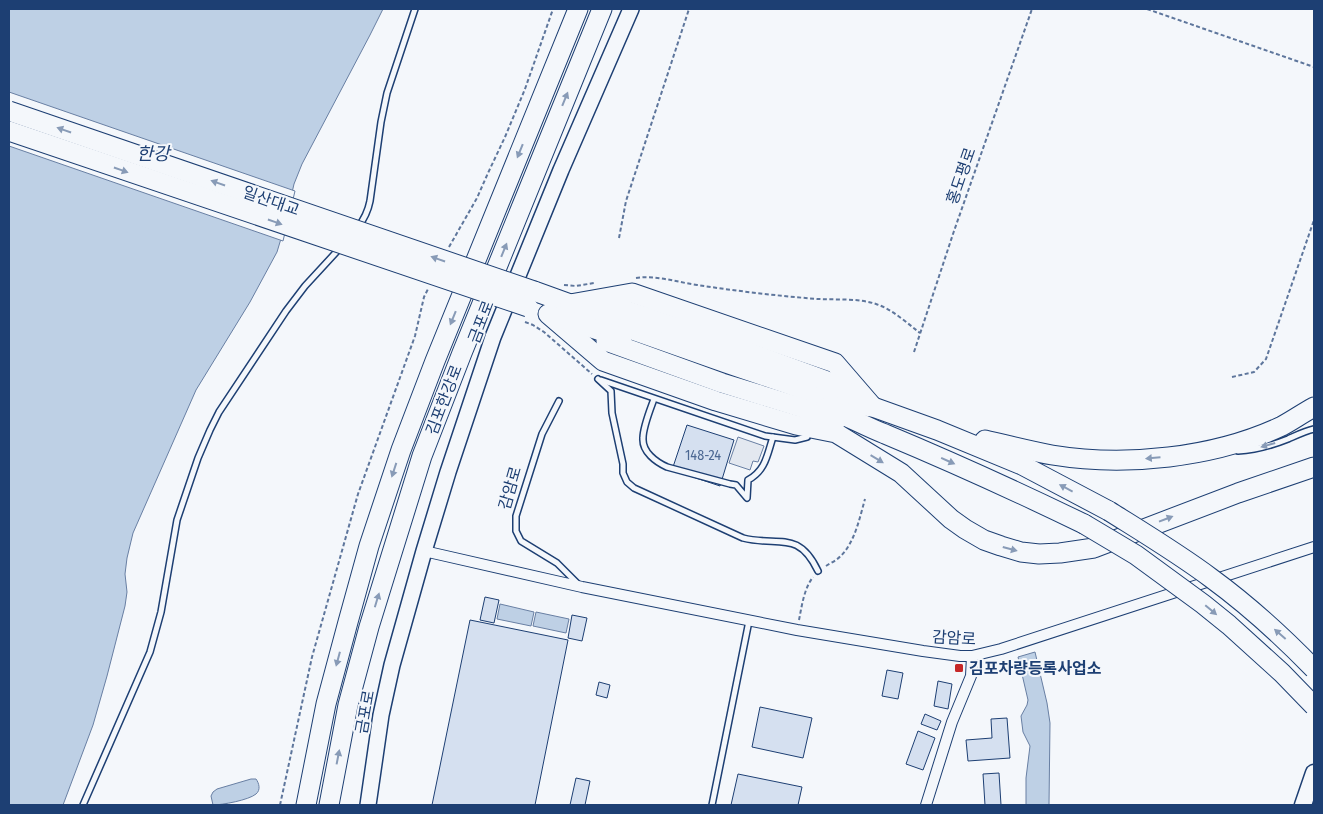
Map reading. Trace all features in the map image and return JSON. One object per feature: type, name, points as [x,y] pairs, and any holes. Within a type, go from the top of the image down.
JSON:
[{"type":"highway","name":"김포한강로","points":[[306,805],[326,704],[345,631],[369,546],[401,450],[435,361],[578,9]]},
{"type":"highway","name":"김포한강로","points":[[329,805],[348,705],[364,644],[422,456],[465,344],[602,9]]},
{"type":"highway","name":"일산대교","points":[[9,111],[528,307]]},
{"type":"highway","name":"일산대교","points":[[9,131],[528,307]]},
{"type":"highway","points":[[528,307],[570,304],[632,293],[834,363],[873,407]]},
{"type":"highway","points":[[570,304],[624,327],[726,363],[846,404],[873,407],[938,430],[1022,465],[1109,511],[1172,550],[1212,578],[1254,612],[1287,641],[1314,669]]},
{"type":"highway","points":[[528,307],[723,375],[841,413],[870,428],[937,455],[1084,524],[1136,555],[1203,604],[1275,667],[1314,706]]},
{"type":"highway","points":[[548,314],[603,361],[796,425],[836,433],[901,473],[951,519],[965,529],[984,540],[1021,552],[1039,554],[1060,553],[1094,548],[1221,499],[1314,467]]},
{"type":"highway","points":[[548,314],[602,370],[713,411],[808,437],[870,428]]},
{"type":"highway","points":[[938,430],[1051,455],[1129,460],[1195,454],[1244,441],[1282,426],[1314,407]]},
{"type":"main road","name":"금포로","points":[[368,805],[381,714],[392,665],[451,463],[493,337],[561,170],[631,9]]},
{"type":"main road","points":[[1303,805],[1314,773]]},
{"type":"street","name":"감암로","points":[[424,551],[582,587],[797,630],[923,651],[972,656],[1001,649],[1314,547]]},
{"type":"street","points":[[926,805],[952,722],[970,676],[972,656]]},
{"type":"lane","points":[[83,805],[150,652],[161,612],[177,520],[198,458],[210,430],[219,412],[286,311],[305,286],[364,219],[368,210],[387,93],[415,9]]},
{"type":"lane","points":[[598,379],[765,436],[795,440],[808,437]]},
{"type":"lane","points":[[598,379],[611,391],[612,414],[627,482],[634,488],[742,538],[796,545],[812,558],[818,571]]},
{"type":"lane","points":[[654,399],[643,438],[646,450],[653,459],[667,467],[736,485],[747,498],[748,480],[760,472],[773,437]]},
{"type":"lane","name":"감암로","points":[[559,401],[542,434],[516,516],[516,532],[521,541],[557,563],[582,587]]},
{"type":"lane","points":[[1187,455],[1247,450],[1314,429]]},
{"type":"lane","points":[[712,805],[749,620]]},
{"type":"path","points":[[450,246],[477,198],[505,138],[525,89],[553,9]]},
{"type":"path","points":[[619,238],[626,201],[688,9]]},
{"type":"path","name":"홍도평로","points":[[914,352],[954,231],[1032,9]]},
{"type":"path","points":[[1147,9],[1314,67]]},
{"type":"path","points":[[1232,377],[1254,372],[1266,359],[1314,220]]},
{"type":"path","points":[[630,278],[650,276],[718,288],[819,299],[868,301],[888,310],[920,334]]},
{"type":"path","points":[[557,285],[576,286],[594,283]]},
{"type":"path","points":[[280,805],[312,657],[356,503],[378,436],[415,336],[424,297],[428,288]]},
{"type":"path","points":[[528,307],[533,325],[544,332],[598,379]]},
{"type":"path","points":[[797,630],[809,582],[818,571],[837,559],[845,551],[857,527],[865,500]]},
{"type":"shaded area","points":[[738,437],[764,446],[758,462],[753,461],[750,470],[729,463]]},
{"type":"water","name":"한강","points":[[9,9],[383,9],[302,164],[294,184],[277,252],[250,302],[196,390],[133,533],[125,574],[127,592],[125,606],[107,676],[93,725],[63,805],[9,805]]},
{"type":"water","points":[[500,604],[534,612],[531,626],[497,619]]},
{"type":"water","points":[[536,612],[569,619],[566,633],[533,626]]},
{"type":"water","points":[[1035,652],[1050,723],[1049,805],[1026,805],[1026,778],[1030,746],[1023,732],[1021,716],[1028,700],[1018,657]]},
{"type":"water","points":[[256,779],[259,784],[259,791],[256,794],[242,800],[213,805],[211,796],[217,789]]},
{"type":"pier","points":[[9,92],[295,191],[283,241],[9,146]]},
{"type":"building","points":[[687,425],[734,440],[720,486],[672,470]]},
{"type":"building","points":[[485,597],[499,600],[494,623],[480,620]]},
{"type":"building","points":[[572,615],[587,618],[582,641],[568,638]]},
{"type":"building","points":[[470,620],[568,640],[535,805],[432,805]]},
{"type":"building","points":[[887,670],[903,673],[898,699],[882,696]]},
{"type":"building","points":[[938,681],[952,684],[948,709],[934,706]]},
{"type":"building","points":[[599,682],[610,685],[607,698],[596,695]]},
{"type":"building","points":[[760,707],[812,718],[803,758],[752,747]]},
{"type":"building","points":[[925,714],[941,721],[937,730],[921,724]]},
{"type":"building","points":[[1007,718],[1010,758],[968,761],[966,740],[992,738],[991,719]]},
{"type":"building","points":[[918,731],[935,738],[923,770],[906,764]]},
{"type":"building","points":[[999,773],[1001,805],[985,805],[983,774]]},
{"type":"building","points":[[738,774],[802,787],[798,805],[731,805]]},
{"type":"building","points":[[576,778],[590,781],[585,805],[570,805]]},
{"type":"place","name":"김포차량등록사업소","points":[[959,668]]}]
